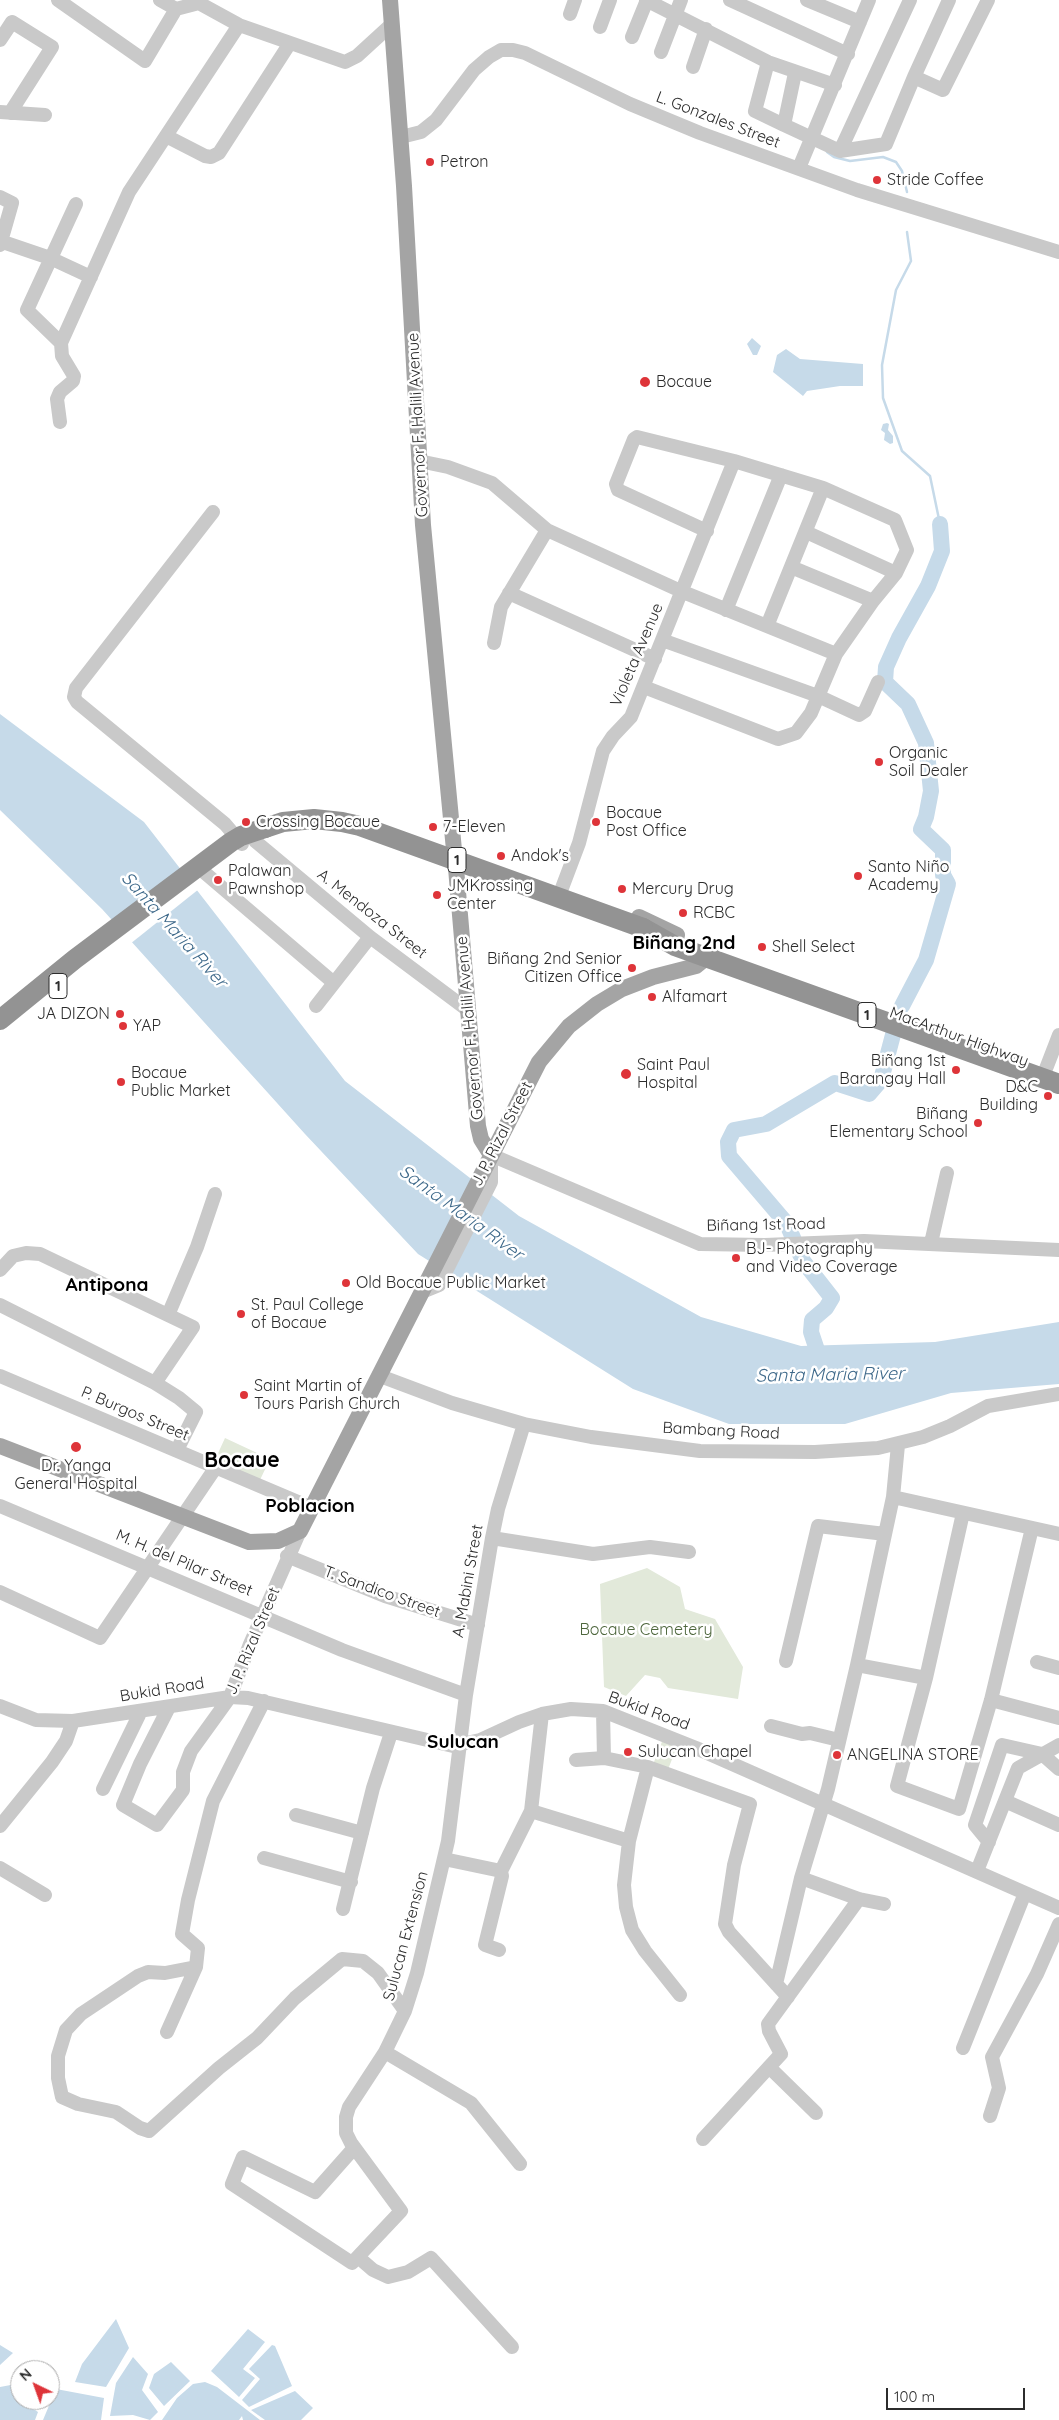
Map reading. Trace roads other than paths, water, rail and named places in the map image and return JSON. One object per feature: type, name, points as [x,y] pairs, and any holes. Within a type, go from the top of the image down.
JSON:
[{"type":"highway","name":"1","points":[[249,838],[283,822],[314,819],[360,826],[676,940]]},
{"type":"highway","name":"MacArthur Highway","points":[[0,1020],[199,871],[249,838]]},
{"type":"highway","name":"MacArthur Highway","points":[[0,1033],[113,937]]},
{"type":"highway","name":"MacArthur Highway","points":[[676,940],[1051,1076]]},
{"type":"main road","name":"Governor F. Halili Avenue","points":[[390,0],[401,137],[419,461],[454,850]]},
{"type":"main road","name":"MacArthur Highway","points":[[316,810],[354,815],[649,920],[676,940],[643,938],[378,841],[334,830],[295,829],[249,838],[248,828],[265,820],[297,812],[316,810]]},
{"type":"main road","name":"Governor F. Halili Avenue","points":[[456,868],[478,1126],[481,1139],[491,1155]]},
{"type":"main road","name":"J. P. Rizal Street","points":[[300,1531],[380,1376],[486,1179],[491,1155],[539,1062],[569,1026],[622,990],[653,977],[691,968],[709,952]]},
{"type":"main road","points":[[0,1446],[249,1542],[278,1541],[300,1531]]},
{"type":"street","points":[[58,0],[144,61],[176,9],[199,3],[239,25],[345,62],[357,56],[392,24]]},
{"type":"street","points":[[160,0],[176,9]]},
{"type":"street","points":[[570,14],[574,0]]},
{"type":"street","points":[[600,27],[610,0]]},
{"type":"street","points":[[632,37],[646,0],[768,62],[795,73],[835,85]]},
{"type":"street","points":[[661,52],[681,0]]},
{"type":"street","points":[[730,0],[848,54]]},
{"type":"street","points":[[807,0],[860,22]]},
{"type":"street","points":[[799,168],[870,0]]},
{"type":"street","points":[[840,151],[910,0]]},
{"type":"street","points":[[768,62],[755,111],[840,151],[886,144],[949,0]]},
{"type":"street","points":[[914,77],[943,90],[988,0]]},
{"type":"street","points":[[2,32],[12,22],[52,46],[5,113]]},
{"type":"street","points":[[60,422],[57,399],[60,392],[73,381],[74,376],[62,356],[61,343],[129,192],[239,25]]},
{"type":"street","points":[[693,66],[706,29]]},
{"type":"street","points":[[166,136],[204,156],[212,157],[219,153],[290,43]]},
{"type":"street","name":"L. Gonzales Street","points":[[401,137],[421,132],[436,120],[474,70],[489,57],[501,50],[514,50],[525,53],[622,100],[700,134],[857,190],[1059,252]]},
{"type":"street","points":[[784,125],[795,73]]},
{"type":"street","points":[[5,113],[45,115]]},
{"type":"street","points":[[0,197],[12,203],[1,242],[50,258],[91,277]]},
{"type":"street","points":[[61,343],[27,310],[76,204]]},
{"type":"street","points":[[644,687],[778,738],[796,733],[811,713],[836,654],[873,601],[896,573],[907,550],[896,520],[823,488],[734,461],[637,437],[632,441],[616,484],[618,490],[707,531]]},
{"type":"street","points":[[419,461],[448,467],[492,483],[547,530],[683,592],[836,654]]},
{"type":"street","name":"Violeta Avenue","points":[[562,888],[579,843],[603,751],[613,736],[631,717],[683,592],[734,461]]},
{"type":"street","points":[[726,610],[781,475]]},
{"type":"street","points":[[767,626],[823,488]]},
{"type":"street","name":"A. Mendoza Street","points":[[213,512],[76,688],[74,697],[77,702],[198,800],[249,838],[370,937],[469,1011]]},
{"type":"street","points":[[494,643],[501,607],[547,530]]},
{"type":"street","points":[[806,532],[896,573]]},
{"type":"street","points":[[791,567],[873,601]]},
{"type":"street","points":[[509,593],[656,659]]},
{"type":"street","points":[[662,640],[818,696],[859,715],[862,714],[878,682]]},
{"type":"street","points":[[199,871],[334,983]]},
{"type":"street","points":[[316,1006],[370,937]]},
{"type":"street","points":[[1051,1076],[1059,1035]]},
{"type":"street","name":"Biñang 1st Road","points":[[491,1155],[700,1244],[797,1244],[864,1241],[1059,1250]]},
{"type":"street","points":[[931,1243],[947,1173]]},
{"type":"street","points":[[168,1315],[197,1247],[215,1194]]},
{"type":"street","points":[[0,1270],[13,1256],[26,1253],[40,1254],[193,1327],[156,1383]]},
{"type":"street","points":[[0,1305],[156,1383],[179,1398],[196,1412],[177,1450]]},
{"type":"street","name":"P. Burgos Street","points":[[0,1376],[312,1508]]},
{"type":"street","name":"Bambang Road","points":[[380,1376],[452,1403],[524,1424],[591,1437],[700,1451],[815,1452],[898,1445],[950,1426],[988,1406],[1059,1394]]},
{"type":"street","name":"A. Mabini Street","points":[[461,1746],[466,1695],[492,1538],[498,1509],[524,1424]]},
{"type":"street","points":[[776,1984],[801,1878],[825,1798],[857,1665],[892,1497],[898,1445]]},
{"type":"street","points":[[0,1592],[100,1638],[216,1467]]},
{"type":"street","points":[[892,1497],[1059,1534]]},
{"type":"street","name":"M. H. del Pilar Street","points":[[0,1506],[263,1615],[342,1650],[466,1695]]},
{"type":"street","points":[[963,1513],[926,1678],[897,1786],[959,1809],[970,1777],[991,1700],[1032,1528]]},
{"type":"street","points":[[786,1661],[818,1526],[885,1534]]},
{"type":"street","name":"J. P. Rizal Street","points":[[169,1707],[140,1764],[123,1805],[157,1825],[182,1790],[182,1772],[191,1751],[230,1697],[287,1556],[300,1531]]},
{"type":"street","points":[[492,1538],[593,1554],[650,1547],[689,1552]]},
{"type":"street","name":"T. Sandico Street","points":[[287,1556],[385,1596],[478,1625]]},
{"type":"street","points":[[1037,1662],[1059,1668]]},
{"type":"street","points":[[857,1665],[926,1678]]},
{"type":"street","name":"Bukid Road","points":[[0,1706],[36,1720],[73,1721],[230,1697],[264,1701],[432,1743],[461,1746],[542,1714],[571,1708],[603,1711],[825,1798],[980,1864],[1025,1894],[1059,1908]]},
{"type":"street","points":[[991,1700],[1059,1718]]},
{"type":"street","points":[[167,2032],[196,1967],[198,1948],[182,1934],[200,1849],[213,1801],[264,1701]]},
{"type":"street","points":[[103,1789],[141,1711]]},
{"type":"street","points":[[603,1711],[604,1758]]},
{"type":"street","points":[[499,1950],[485,1945],[502,1876],[501,1871],[531,1811],[542,1714]]},
{"type":"street","points":[[0,1826],[52,1762],[66,1741],[73,1721]]},
{"type":"street","points":[[770,1726],[839,1740]]},
{"type":"street","points":[[343,1909],[373,1788],[391,1733]]},
{"type":"street","points":[[989,1842],[975,1825],[1002,1745],[1042,1754],[1059,1769]]},
{"type":"street","points":[[980,1864],[1018,1768],[1059,1745]]},
{"type":"street","name":"Sulucan Extension","points":[[358,2256],[401,2211],[354,2148],[346,2133],[348,2111],[385,2052],[405,2011],[417,1972],[444,1859],[454,1779],[461,1746]]},
{"type":"street","points":[[576,1760],[604,1758],[648,1767],[750,1804],[734,1865],[725,1924],[729,1932],[788,1997]]},
{"type":"street","points":[[648,1767],[629,1841],[624,1885],[626,1907],[632,1930],[645,1951],[680,1995]]},
{"type":"street","points":[[970,1777],[989,1783]]},
{"type":"street","points":[[1006,1801],[1059,1825]]},
{"type":"street","points":[[531,1811],[629,1841]]},
{"type":"street","points":[[296,1815],[362,1833]]},
{"type":"street","points":[[264,1858],[351,1882]]},
{"type":"street","points":[[444,1859],[501,1871]]},
{"type":"street","points":[[0,1868],[45,1895]]},
{"type":"street","points":[[801,1878],[860,1899],[884,1904]]},
{"type":"street","points":[[962,2048],[1025,1894]]},
{"type":"street","points":[[703,2139],[781,2054],[769,2031],[768,2024],[860,1899]]},
{"type":"street","points":[[990,2116],[999,2088],[992,2057],[1037,1974],[1059,1924]]},
{"type":"street","points":[[196,1967],[165,1972],[148,1972],[138,1976],[81,2014],[66,2030],[58,2056],[58,2078],[62,2097],[78,2104],[116,2112],[140,2128],[149,2131],[219,2068],[257,2038],[295,1998],[342,1959],[363,1961],[378,1973],[405,2011]]},
{"type":"street","points":[[385,2052],[470,2104],[520,2164]]},
{"type":"street","points":[[769,2067],[816,2113]]},
{"type":"street","points":[[354,2148],[315,2192],[243,2157],[232,2184],[352,2263],[358,2256],[373,2270],[388,2277],[408,2272],[431,2258],[512,2347]]},
{"type":"water","points":[[752,338],[761,346],[757,355],[753,355],[747,344]]},
{"type":"water","points":[[786,349],[800,359],[863,364],[863,386],[840,386],[807,391],[803,396],[773,372],[777,355]]},
{"type":"water","points":[[883,424],[889,424],[888,430],[893,436],[893,443],[890,444],[884,440],[885,433],[881,430]]},
{"type":"water","name":"Santa Maria River","points":[[0,714],[144,822],[345,1081],[519,1216],[701,1317],[801,1346],[935,1342],[1059,1322],[1059,1384],[951,1393],[845,1424],[729,1424],[633,1389],[418,1254],[305,1134],[102,909],[0,810]]},
{"type":"water","points":[[116,2319],[129,2348],[106,2387],[75,2382],[82,2364]]},
{"type":"water","points":[[248,2329],[265,2342],[243,2369],[255,2378],[239,2397],[211,2371]]},
{"type":"water","points":[[0,2345],[13,2353],[0,2365]]},
{"type":"water","points":[[272,2345],[275,2346],[292,2386],[249,2407],[242,2400],[260,2379],[249,2369]]},
{"type":"water","points":[[133,2357],[148,2374],[142,2390],[158,2412],[150,2420],[133,2415],[110,2416],[116,2383]]},
{"type":"water","points":[[171,2362],[190,2381],[164,2406],[149,2388],[154,2374]]},
{"type":"water","points":[[205,2382],[217,2387],[260,2420],[243,2420],[242,2416],[239,2420],[162,2420],[177,2398],[193,2384]]},
{"type":"water","points":[[10,2385],[10,2410],[35,2410],[38,2412],[35,2420],[0,2420],[0,2387]]},
{"type":"water","points":[[60,2390],[104,2398],[101,2420],[43,2420],[47,2410],[60,2410]]},
{"type":"water","points":[[295,2391],[313,2408],[301,2420],[265,2420],[251,2410]]},
{"type":"waterway","points":[[827,152],[834,157],[850,161],[883,157],[896,162],[902,171],[907,192]]},
{"type":"waterway","points":[[907,232],[911,261],[896,290],[882,365],[883,398],[902,451],[930,476],[940,524]]},
{"type":"waterway","points":[[902,1006],[926,960],[948,884],[943,875],[943,850],[921,829],[926,817],[931,791],[926,743],[908,704],[885,682],[886,667],[899,638],[928,586],[942,551],[940,524]]},
{"type":"waterway","name":"Santa Maria River","points":[[822,1365],[811,1332],[812,1320],[826,1308],[832,1298],[803,1261],[787,1224],[729,1156],[728,1142],[734,1130],[766,1124],[835,1083],[869,1094],[881,1080],[894,1031]]},
{"type":"place","name":"Petron","points":[[430,162]]},
{"type":"place","name":"Stride Coffee","points":[[877,180]]},
{"type":"place","name":"Bocaue","points":[[645,382]]},
{"type":"place","name":"Organic Soil Dealer","points":[[879,762]]},
{"type":"place","name":"Crossing Bocaue","points":[[246,822]]},
{"type":"place","name":"Bocaue Post Office","points":[[596,822]]},
{"type":"place","name":"7-Eleven","points":[[433,827]]},
{"type":"place","name":"Andok's","points":[[501,856]]},
{"type":"place","name":"Santo Niño Academy","points":[[858,876]]},
{"type":"place","name":"Palawan Pawnshop","points":[[218,880]]},
{"type":"place","name":"Mercury Drug","points":[[622,889]]},
{"type":"place","name":"JMKrossing Center","points":[[437,895]]},
{"type":"place","name":"RCBC","points":[[683,913]]},
{"type":"place","name":"Shell Select","points":[[762,947]]},
{"type":"place","name":"Biñang 2nd Senior Citizen Office","points":[[632,968]]},
{"type":"place","name":"Alfamart","points":[[652,997]]},
{"type":"place","name":"JA DIZON","points":[[120,1014]]},
{"type":"place","name":"YAP","points":[[123,1026]]},
{"type":"place","name":"Biñang 1st Barangay Hall","points":[[956,1070]]},
{"type":"place","name":"Saint Paul Hospital","points":[[626,1074]]},
{"type":"place","name":"Bocaue Public Market","points":[[121,1082]]},
{"type":"place","name":"D&C Building","points":[[1048,1096]]},
{"type":"place","name":"Biñang Elementary School","points":[[978,1123]]},
{"type":"place","name":"BJ- Photography and Video Coverage","points":[[736,1258]]},
{"type":"place","name":"Old Bocaue Public Market","points":[[346,1283]]},
{"type":"place","name":"St. Paul College of Bocaue","points":[[241,1314]]},
{"type":"place","name":"Saint Martin of Tours Parish Church","points":[[244,1395]]},
{"type":"place","name":"Dr. Yanga General Hospital","points":[[76,1447]]},
{"type":"place","name":"Sulucan Chapel","points":[[628,1752]]},
{"type":"place","name":"ANGELINA STORE","points":[[837,1755]]},
{"type":"district","name":"Biñang 2nd","points":[[684,943]]},
{"type":"district","name":"Antipona","points":[[107,1285]]},
{"type":"district","name":"Bocaue","points":[[242,1461]]},
{"type":"district","name":"Poblacion","points":[[310,1506]]},
{"type":"district","name":"Sulucan","points":[[463,1742]]},
{"type":"park label","name":"Bocaue Cemetery","points":[[646,1630]]}]
